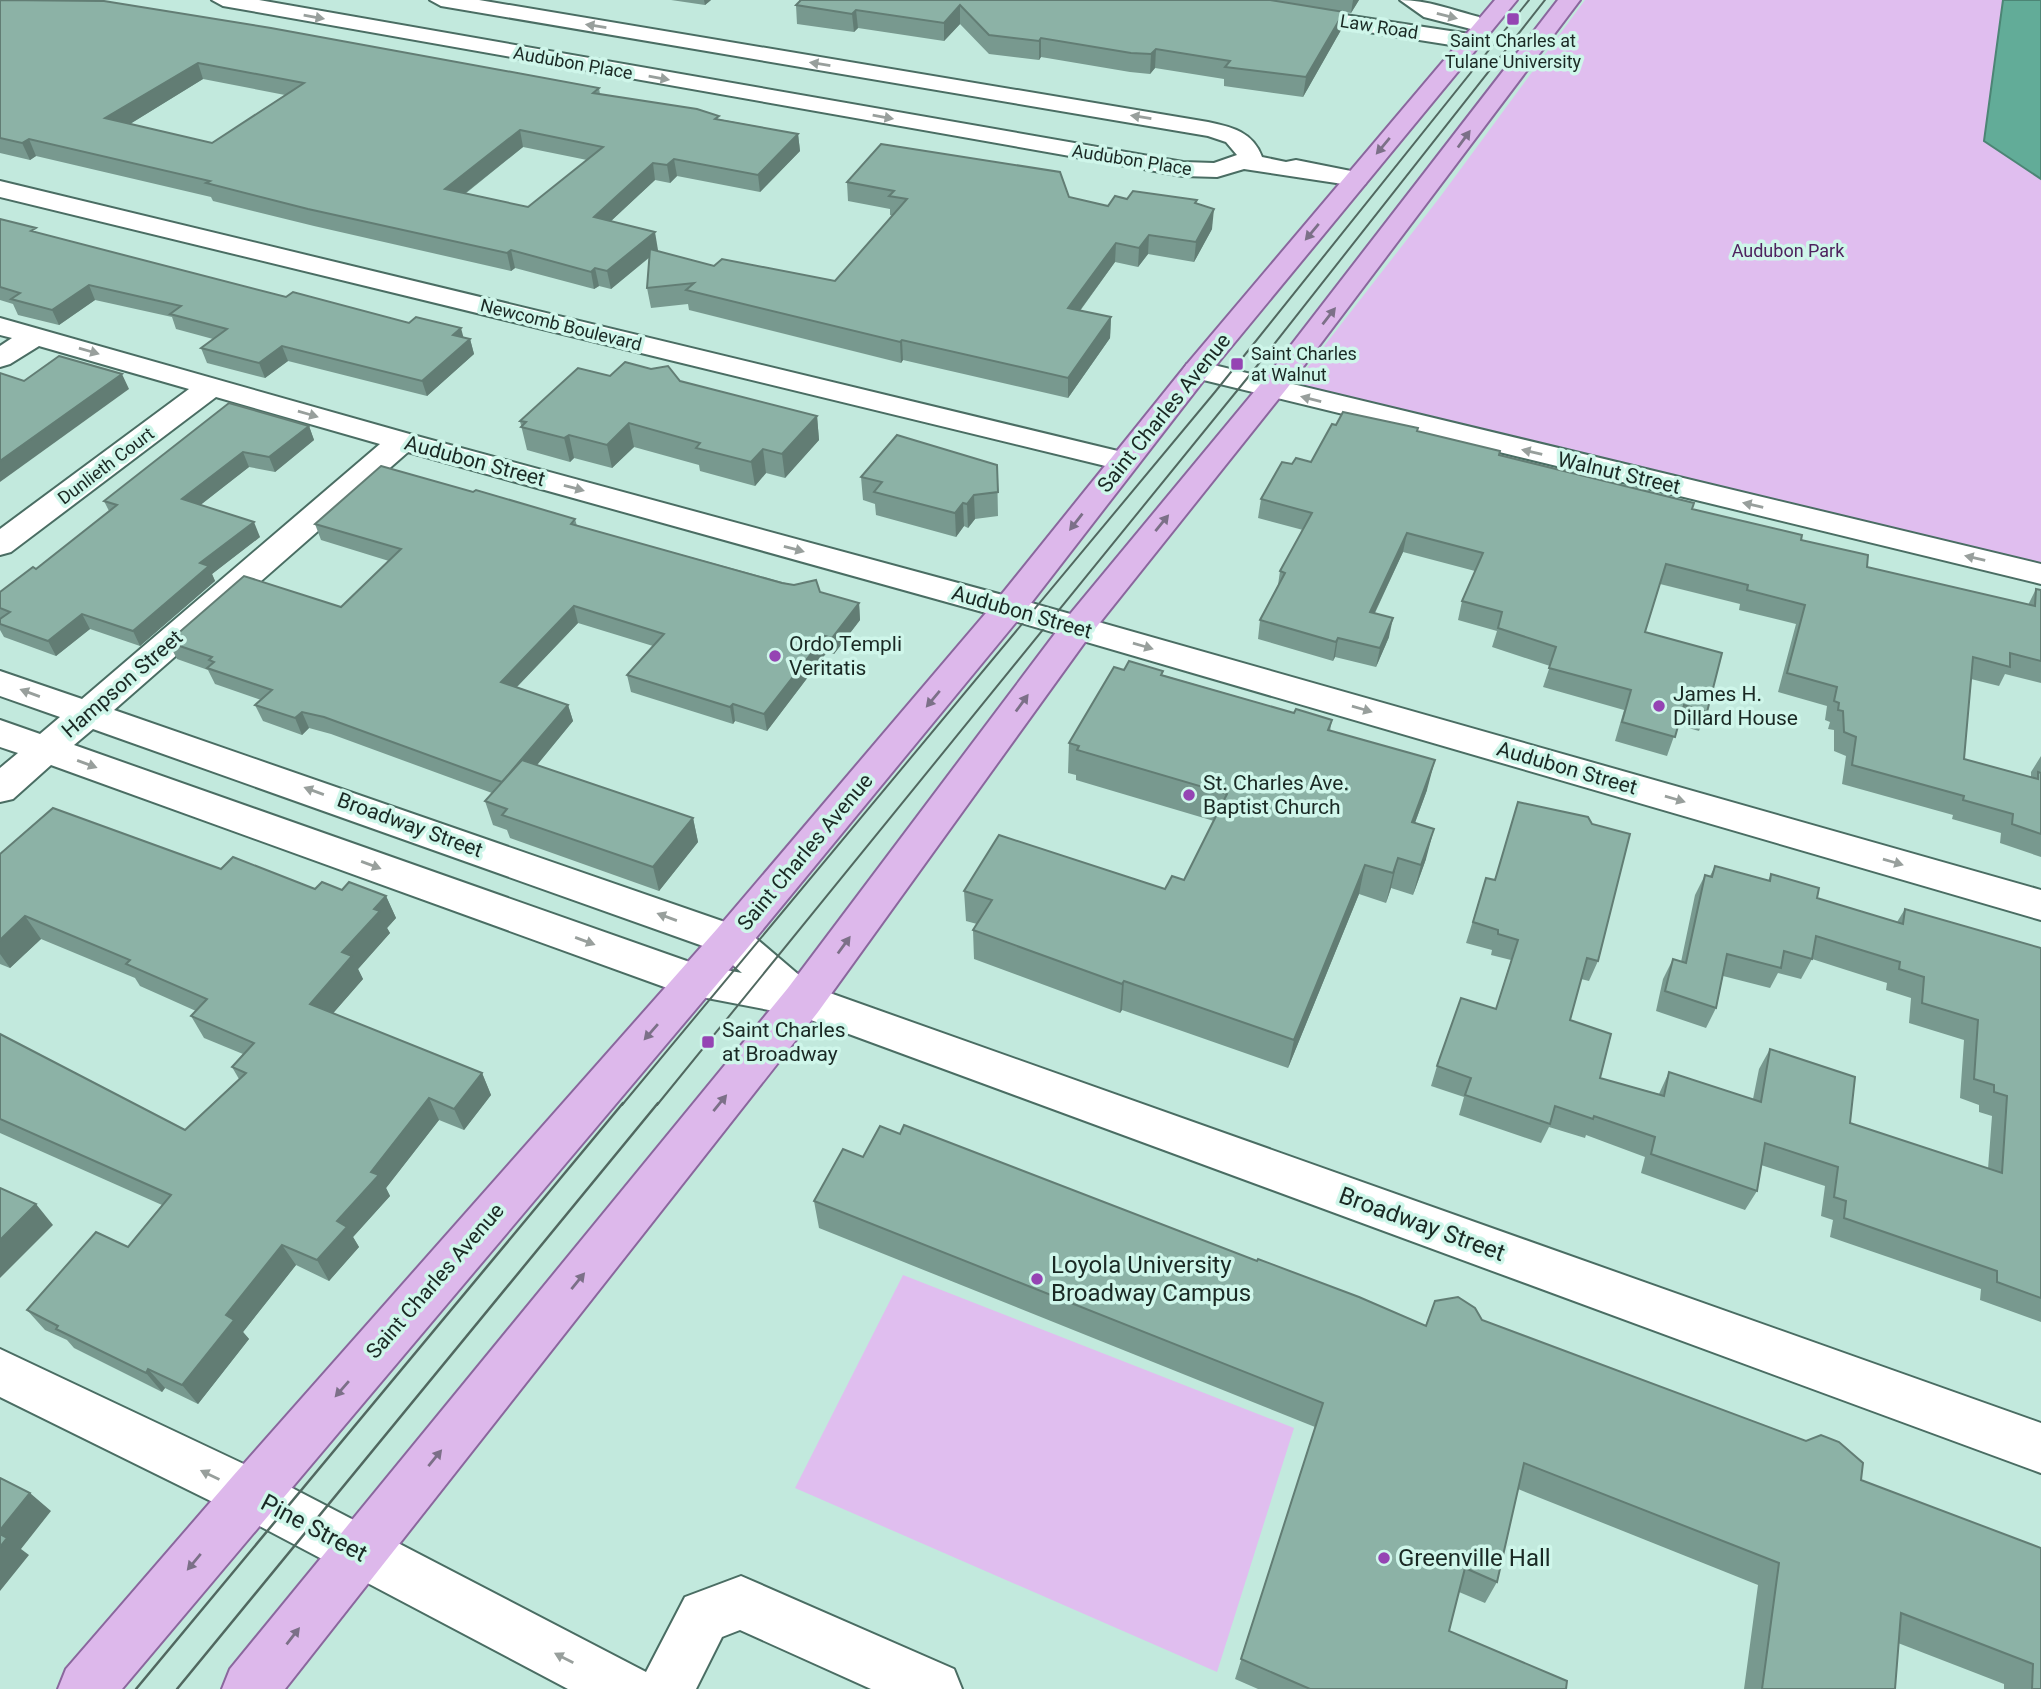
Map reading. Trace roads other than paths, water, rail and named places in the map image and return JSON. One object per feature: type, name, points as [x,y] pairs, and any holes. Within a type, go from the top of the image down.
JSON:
[{"type":"main road","name":"Saint Charles Avenue","points":[[86,1689],[251,1494],[731,940],[1009,608],[1122,461],[1506,0]]},
{"type":"main road","points":[[250,1689],[803,1000],[1077,627],[1271,389],[1424,194],[1524,33],[1569,0]]},
{"type":"main road","points":[[1478,33],[1524,33]]},
{"type":"street","name":"Audubon Place","points":[[223,0],[1183,169],[1217,170],[1246,156],[1239,139],[1208,129],[441,0]]},
{"type":"street","name":"Law Road","points":[[1204,0],[1478,33]]},
{"type":"street","points":[[1411,0],[1478,33]]},
{"type":"street","name":"Audubon Place","points":[[485,47],[528,15]]},
{"type":"street","points":[[1246,156],[1286,169],[1296,167],[1356,179]]},
{"type":"street","name":"Newcomb Boulevard","points":[[0,189],[1122,461]]},
{"type":"street","name":"Audubon Street","points":[[0,326],[402,441],[1077,627],[2041,905]]},
{"type":"street","points":[[0,358],[35,336]]},
{"type":"street","name":"Walnut Street","points":[[1197,370],[2041,574]]},
{"type":"street","name":"Dunlieth Court","points":[[0,545],[212,387]]},
{"type":"street","name":"Hampson Street","points":[[0,789],[402,441]]},
{"type":"street","name":"Broadway Street","points":[[0,683],[215,756],[731,940],[803,1000]]},
{"type":"street","name":"Broadway Street","points":[[0,733],[696,981],[803,1000],[2041,1448]]},
{"type":"street","name":"Pine Street","points":[[0,1372],[251,1494],[625,1689]]},
{"type":"street","points":[[667,1689],[704,1616],[741,1603],[934,1689]]},
{"type":"tram line","points":[[622,1105],[1215,392],[1529,0]]},
{"type":"tram line","points":[[657,1105],[1249,376],[1545,0]]},
{"type":"tram line","points":[[136,1689],[623,1103]]},
{"type":"tram line","points":[[177,1689],[658,1103]]},
{"type":"place","name":"Saint Charles at Tulane University","points":[[1513,19]]},
{"type":"place","name":"Saint Charles at Walnut","points":[[1237,364]]},
{"type":"place","name":"Ordo Templi Veritatis","points":[[775,656]]},
{"type":"place","name":"James H. Dillard House","points":[[1659,706]]},
{"type":"place","name":"St. Charles Ave. Baptist Church","points":[[1189,795]]},
{"type":"place","name":"Saint Charles at Broadway","points":[[708,1042]]},
{"type":"place","name":"Loyola University Broadway Campus","points":[[1037,1279]]},
{"type":"place","name":"Greenville Hall","points":[[1384,1558]]},
{"type":"park label","name":"Audubon Park","points":[[1788,251]]}]
